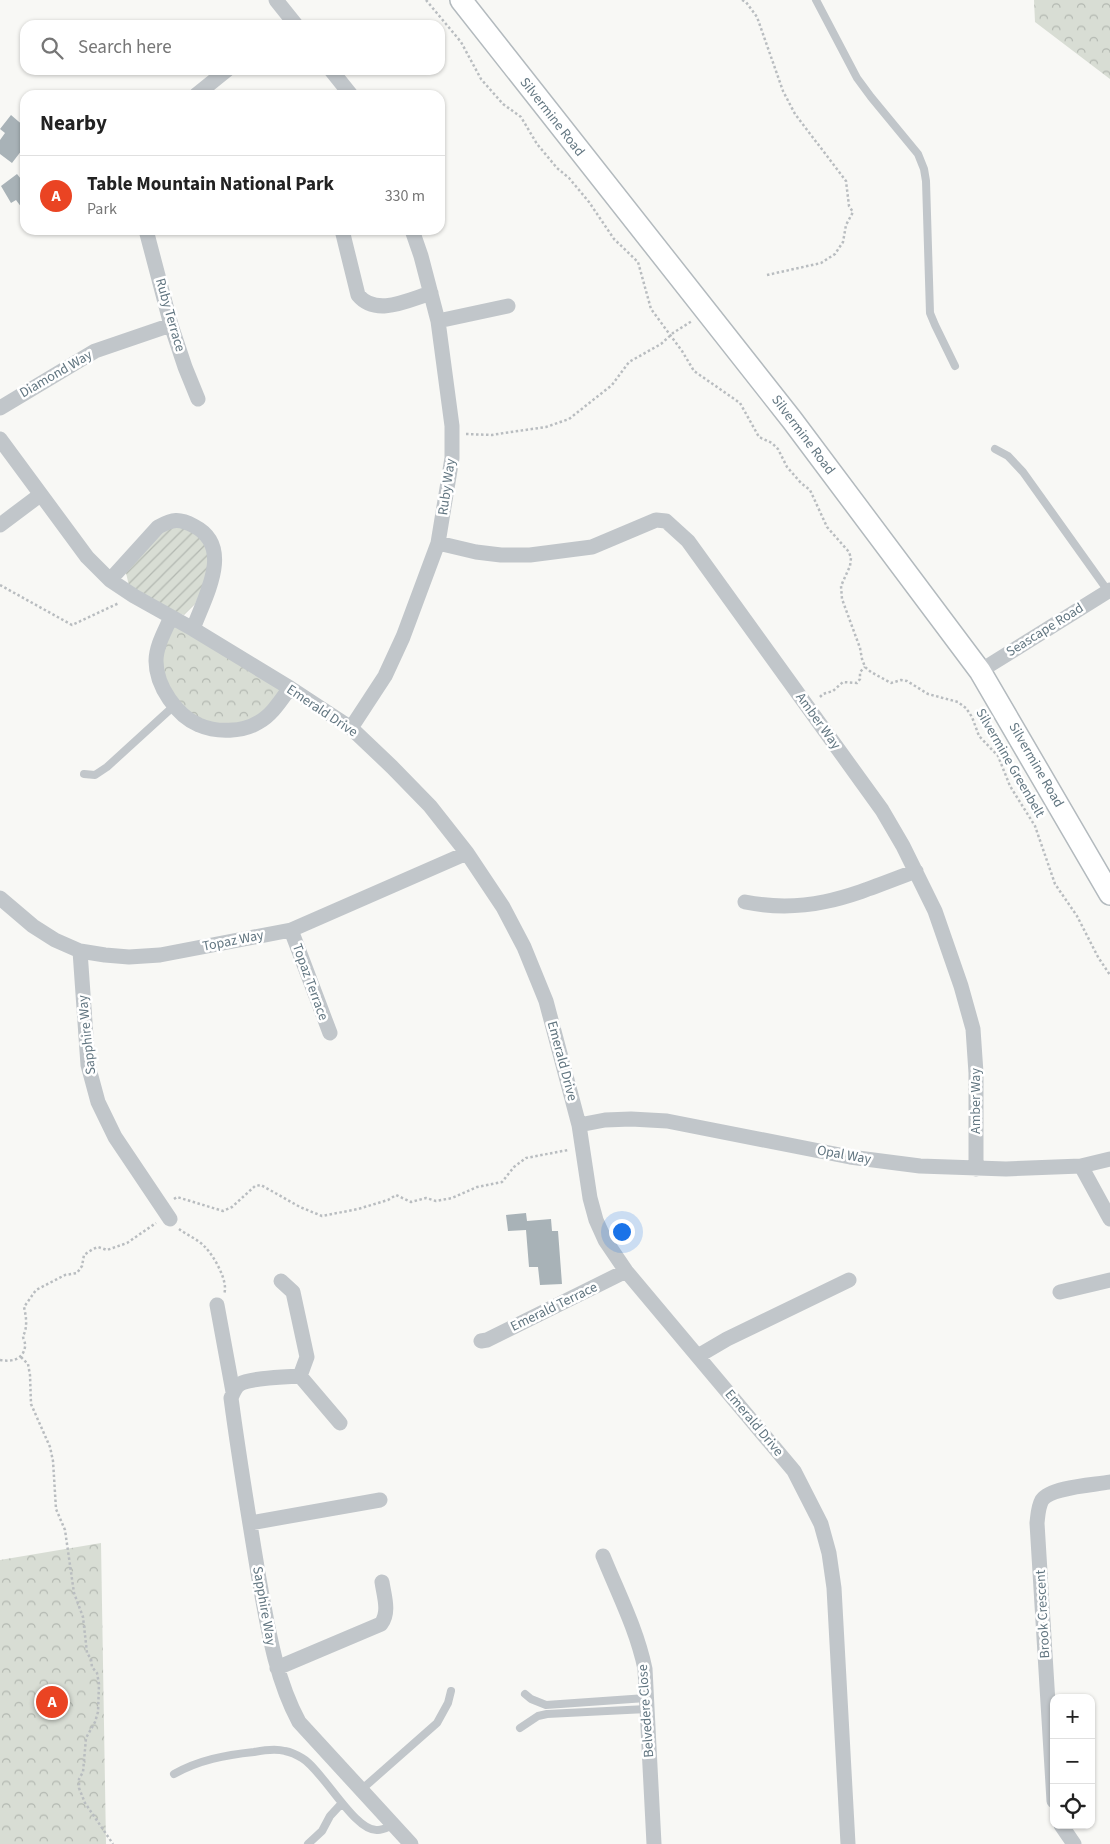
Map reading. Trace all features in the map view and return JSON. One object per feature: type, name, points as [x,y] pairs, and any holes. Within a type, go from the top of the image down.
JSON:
[{"type":"street","points":[[276,0],[287,20]]},
{"type":"street","name":"Silvermine Road","points":[[461,0],[792,420],[980,671],[1110,894]]},
{"type":"street","points":[[202,90],[221,75]]},
{"type":"street","points":[[335,75],[347,90]]},
{"type":"street","name":"Ruby Terrace","points":[[147,235],[171,325],[198,399]]},
{"type":"street","points":[[343,235],[358,296],[364,303],[382,307],[431,293]]},
{"type":"street","name":"Ruby Way","points":[[351,728],[385,676],[403,637],[438,543],[452,458],[452,433],[446,372],[438,321],[414,235]]},
{"type":"street","points":[[438,321],[508,306]]},
{"type":"street","name":"Diamond Way","points":[[0,408],[95,351],[171,325]]},
{"type":"street","name":"Emerald Drive","points":[[0,439],[87,557],[110,580],[134,596],[194,629],[351,728],[392,766],[430,806],[467,854],[503,908],[524,947],[546,1001],[579,1125],[590,1198],[596,1220],[605,1240],[626,1271],[794,1471],[821,1524],[829,1553],[834,1588],[848,1844]]},
{"type":"street","points":[[0,525],[40,495]]},
{"type":"street","points":[[110,580],[158,527],[176,519],[185,521],[200,529],[212,545],[216,563],[194,629]]},
{"type":"street","name":"Amber Way","points":[[438,543],[476,552],[501,555],[530,554],[592,547],[632,532],[656,520],[666,521],[688,541],[882,810],[916,871],[935,911],[961,986],[973,1028],[976,1073],[976,1169]]},
{"type":"street","name":"Seascape Road","points":[[980,671],[1109,590]]},
{"type":"street","points":[[171,617],[156,656],[159,677],[165,692],[174,705],[185,716],[199,725],[215,729],[234,730],[250,727],[266,718],[290,688]]},
{"type":"street","name":"Topaz Way","points":[[0,898],[33,926],[55,940],[80,950],[121,956],[160,955],[291,930],[467,854]]},
{"type":"street","points":[[745,902],[787,907],[817,904],[843,898],[916,871]]},
{"type":"street","name":"Topaz Terrace","points":[[291,930],[330,1033]]},
{"type":"street","name":"Sapphire Way","points":[[80,950],[88,1066],[96,1094],[115,1137],[166,1213]]},
{"type":"street","name":"Opal Way","points":[[579,1125],[605,1120],[667,1121],[850,1157],[920,1166],[1006,1169],[1081,1166],[1110,1159]]},
{"type":"street","points":[[1081,1166],[1110,1219]]},
{"type":"street","name":"Emerald Terrace","points":[[481,1341],[487,1340],[626,1271]]},
{"type":"street","points":[[698,1356],[727,1339],[849,1280]]},
{"type":"street","points":[[1060,1292],[1110,1280]]},
{"type":"street","points":[[281,1281],[293,1292],[308,1357],[300,1376]]},
{"type":"street","name":"Sapphire Way","points":[[217,1305],[233,1392],[231,1398],[233,1412],[271,1643],[277,1668],[289,1702],[299,1722],[411,1844]]},
{"type":"street","points":[[233,1392],[239,1385],[248,1382],[300,1376]]},
{"type":"street","points":[[300,1376],[340,1423]]},
{"type":"street","name":"Brook Crescent","points":[[1053,1784],[1037,1523],[1039,1509],[1041,1501],[1056,1491],[1110,1482]]},
{"type":"street","points":[[250,1523],[380,1500]]},
{"type":"street","name":"Belvedere Close","points":[[603,1556],[642,1653],[645,1669],[654,1844]]},
{"type":"street","points":[[277,1668],[380,1624],[385,1619],[386,1612],[382,1582]]},
{"type":"street","points":[[1063,1829],[1074,1844]]},
{"type":"lane","points":[[816,0],[857,78],[922,161],[926,181],[930,312],[955,366]]},
{"type":"lane","points":[[995,449],[1008,456],[1023,472],[1109,590]]},
{"type":"lane","points":[[84,774],[95,775],[106,767],[174,705]]},
{"type":"lane","points":[[361,1790],[437,1723],[448,1702],[451,1690]]},
{"type":"lane","points":[[525,1694],[531,1699],[546,1705],[647,1704]]},
{"type":"lane","points":[[520,1728],[538,1716],[547,1714],[647,1704]]},
{"type":"lane","points":[[174,1774],[191,1764],[210,1759],[270,1750],[284,1750],[304,1759],[311,1765],[342,1803],[364,1826],[378,1830],[393,1825]]},
{"type":"lane","points":[[308,1844],[316,1838],[330,1816],[342,1803]]},
{"type":"path","points":[[426,0],[443,20]]},
{"type":"path","points":[[742,0],[746,2],[757,17],[783,91],[795,114],[846,181],[849,206],[852,212],[846,225],[843,242],[835,254],[821,263],[768,275]]},
{"type":"path","points":[[445,23],[469,54],[481,79],[503,104],[520,117],[537,144],[589,202],[614,239],[638,262],[651,309],[694,371],[740,403],[759,437],[772,443],[778,449],[787,467],[810,490],[822,517],[834,536],[848,552],[851,558],[850,566],[841,586],[842,599],[865,666],[860,672],[860,679],[857,684],[843,682],[833,691],[820,696],[822,703],[818,708],[811,711]]},
{"type":"path","points":[[452,433],[492,435],[546,427],[569,419],[612,385],[630,362],[661,344],[706,311]]},
{"type":"path","points":[[0,585],[72,625],[134,596]]},
{"type":"path","name":"Silvermine Greenbelt","points":[[865,666],[871,672],[891,683],[901,680],[907,681],[928,694],[958,702],[966,708],[972,717],[979,736],[998,756],[1010,786],[1036,826],[1055,884],[1077,916],[1098,957],[1110,975]]},
{"type":"path","points":[[0,1360],[14,1361],[21,1357],[26,1347],[23,1338],[26,1326],[24,1307],[36,1290],[65,1275],[77,1273],[82,1266],[84,1255],[93,1249],[107,1250],[128,1243],[166,1213],[177,1197],[223,1211],[232,1207],[256,1186],[261,1185],[300,1207],[322,1216],[358,1209],[388,1200],[396,1195],[411,1202],[426,1198],[436,1200],[452,1198],[477,1187],[502,1182],[514,1167],[526,1158],[582,1148]]},
{"type":"path","points":[[166,1213],[188,1236],[205,1246],[217,1264],[225,1281],[226,1291],[217,1305]]},
{"type":"path","points":[[21,1357],[28,1364],[31,1404],[50,1447],[54,1461],[56,1509],[65,1530],[74,1593],[84,1617],[87,1653],[91,1659],[92,1667],[97,1673],[99,1684],[98,1712],[86,1738],[83,1772],[79,1780],[79,1788],[85,1803],[113,1844]]},
{"type":"green space","points":[[1034,0],[1110,0],[1110,79],[1035,22]]},
{"type":"green space","points":[[178,521],[202,532],[215,566],[195,604],[184,615],[169,610],[129,586],[124,564],[156,531]]},
{"type":"green space","points":[[175,620],[287,690],[257,723],[223,724],[198,720],[186,710],[177,698],[158,663]]},
{"type":"green space","points":[[101,1543],[106,1844],[0,1844],[0,1560]]},
{"type":"building","points":[[11,115],[20,123],[20,153],[12,163],[0,154],[0,140],[5,133],[0,129]]},
{"type":"building","points":[[17,174],[20,178],[20,205],[16,200],[11,203],[1,186]]},
{"type":"building","points":[[526,1213],[527,1221],[551,1219],[552,1231],[558,1231],[562,1284],[540,1285],[538,1267],[529,1267],[526,1230],[508,1231],[506,1215]]},
{"type":"place","name":"Table Mountain National Park","points":[[52,1702]]}]
